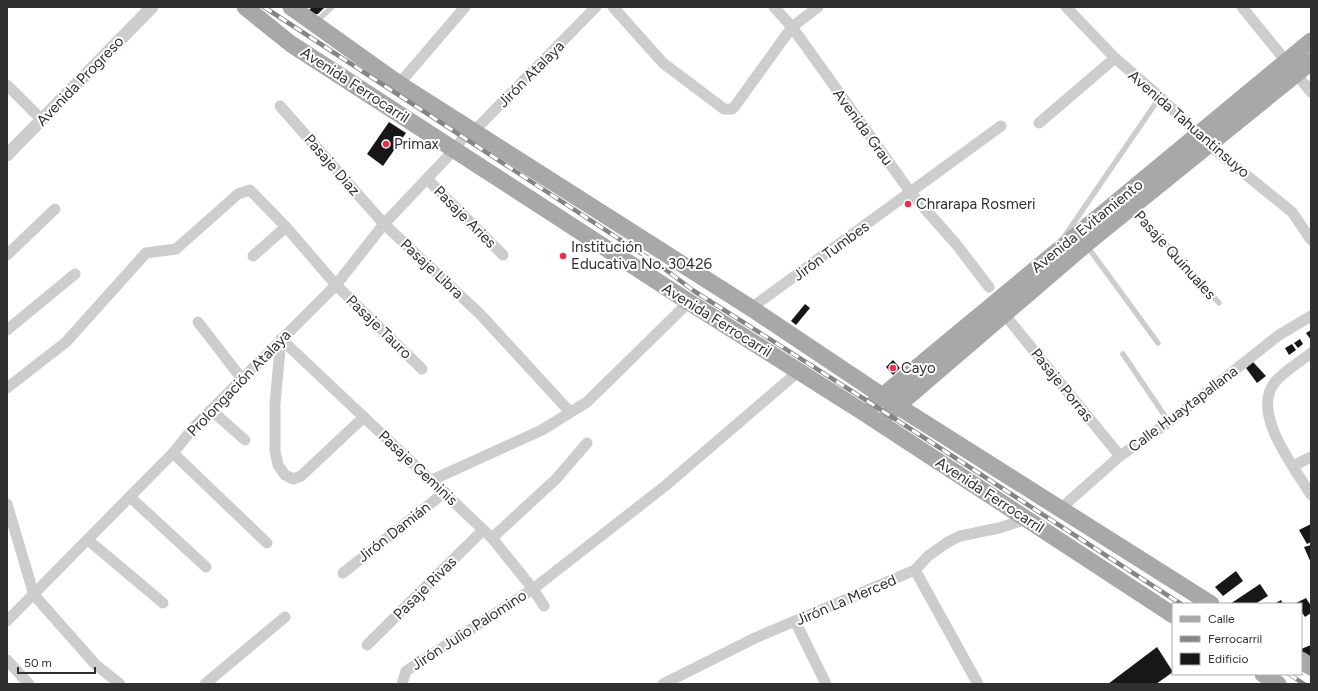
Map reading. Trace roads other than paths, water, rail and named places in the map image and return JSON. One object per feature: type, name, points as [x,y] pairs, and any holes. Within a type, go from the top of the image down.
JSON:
[{"type":"main road","name":"Avenida Ferrocarril","points":[[245,7],[291,44],[464,140],[751,308],[896,405],[1210,603]]},
{"type":"main road","name":"Avenida Ferrocarril","points":[[290,7],[399,84],[464,140],[689,302],[878,421],[1172,614]]},
{"type":"main road","name":"Avenida Evitamiento","points":[[878,421],[1132,206],[1204,140],[1286,61],[1311,41]]},
{"type":"main road","name":"Avenida Evitamiento","points":[[864,412],[882,395],[1052,254],[1204,140],[1298,74],[1311,62]]},
{"type":"main road","points":[[1302,661],[1311,667]]},
{"type":"main road","points":[[1264,675],[1278,684]]},
{"type":"street","name":"Avenida Progreso","points":[[7,155],[152,7]]},
{"type":"street","points":[[399,84],[465,7]]},
{"type":"street","name":"Jirón Atalaya","points":[[464,140],[596,7]]},
{"type":"street","points":[[613,7],[663,63],[720,108],[732,109],[792,28],[818,7]]},
{"type":"street","name":"Avenida Grau","points":[[774,7],[792,28],[911,193],[956,244],[990,287]]},
{"type":"street","name":"Avenida Tahuantinsuyo","points":[[1066,7],[1115,58],[1160,97],[1204,140],[1292,212],[1311,240]]},
{"type":"street","points":[[1242,7],[1298,74],[1311,92]]},
{"type":"street","points":[[1039,124],[1115,58]]},
{"type":"street","points":[[7,85],[42,120]]},
{"type":"street","name":"Pasaje Diaz","points":[[280,106],[384,224]]},
{"type":"street","name":"Jirón Tumbes","points":[[751,308],[1001,126]]},
{"type":"street","name":"Prolongación Atalaya","points":[[7,621],[173,453],[194,427],[336,285],[384,224],[464,140]]},
{"type":"street","name":"Pasaje Aries","points":[[427,179],[503,255]]},
{"type":"street","name":"Pasaje Tauro","points":[[7,388],[66,342],[146,253],[166,251],[181,246],[243,191],[250,190],[286,227],[336,285],[422,369]]},
{"type":"street","points":[[7,255],[55,209]]},
{"type":"street","name":"Pasaje Libra","points":[[384,224],[480,314],[570,412]]},
{"type":"street","points":[[253,256],[286,227]]},
{"type":"street","points":[[7,330],[75,274]]},
{"type":"street","points":[[432,480],[542,430],[587,402],[689,302]]},
{"type":"street","name":"Pasaje Porras","points":[[1004,314],[1120,456]]},
{"type":"street","name":"Calle Huaytapallana","points":[[1060,509],[1120,456],[1170,422],[1279,335],[1311,316]]},
{"type":"street","points":[[198,322],[242,379]]},
{"type":"street","points":[[281,339],[275,404],[275,451],[278,465],[285,475],[294,478],[301,476],[364,417]]},
{"type":"street","name":"Pasaje Geminis","points":[[281,339],[445,492],[492,538],[533,589],[544,606]]},
{"type":"street","points":[[1311,353],[1275,382],[1268,395],[1267,407],[1276,438],[1311,495]]},
{"type":"street","name":"Jirón Julio Palomino","points":[[402,684],[406,671],[533,589],[664,486],[799,371]]},
{"type":"street","points":[[211,410],[245,440]]},
{"type":"street","points":[[492,538],[556,479],[588,443]]},
{"type":"street","points":[[173,453],[268,543]]},
{"type":"street","points":[[1293,466],[1311,457]]},
{"type":"street","name":"Jirón Damián","points":[[343,573],[445,492]]},
{"type":"street","points":[[130,497],[206,567]]},
{"type":"street","points":[[7,504],[34,595],[96,665],[120,684]]},
{"type":"street","name":"Jirón La Merced","points":[[663,684],[755,638],[915,570],[928,556],[948,542],[960,536],[999,528],[1027,519]]},
{"type":"street","name":"Pasaje Rivas","points":[[367,645],[483,530]]},
{"type":"street","points":[[88,540],[163,603]]},
{"type":"street","points":[[915,570],[978,684]]},
{"type":"street","points":[[205,684],[285,617]]},
{"type":"street","points":[[795,621],[826,684]]},
{"type":"street","points":[[7,660],[29,684]]},
{"type":"lane","points":[[313,24],[332,7]]},
{"type":"lane","points":[[1052,254],[1160,97]]},
{"type":"lane","name":"Pasaje Quinuales","points":[[1132,206],[1219,303]]},
{"type":"lane","points":[[1086,244],[1158,343]]},
{"type":"lane","points":[[1123,354],[1170,422]]},
{"type":"railway","points":[[264,7],[662,267],[694,291],[1179,603]]},
{"type":"railway","points":[[1290,675],[1304,684]]},
{"type":"place","name":"Primax","points":[[386,144]]},
{"type":"place","name":"Chrarapa Rosmeri","points":[[908,204]]},
{"type":"place","name":"Institución Educativa No. 30426","points":[[563,256]]},
{"type":"place","name":"Cayo","points":[[893,368]]}]
